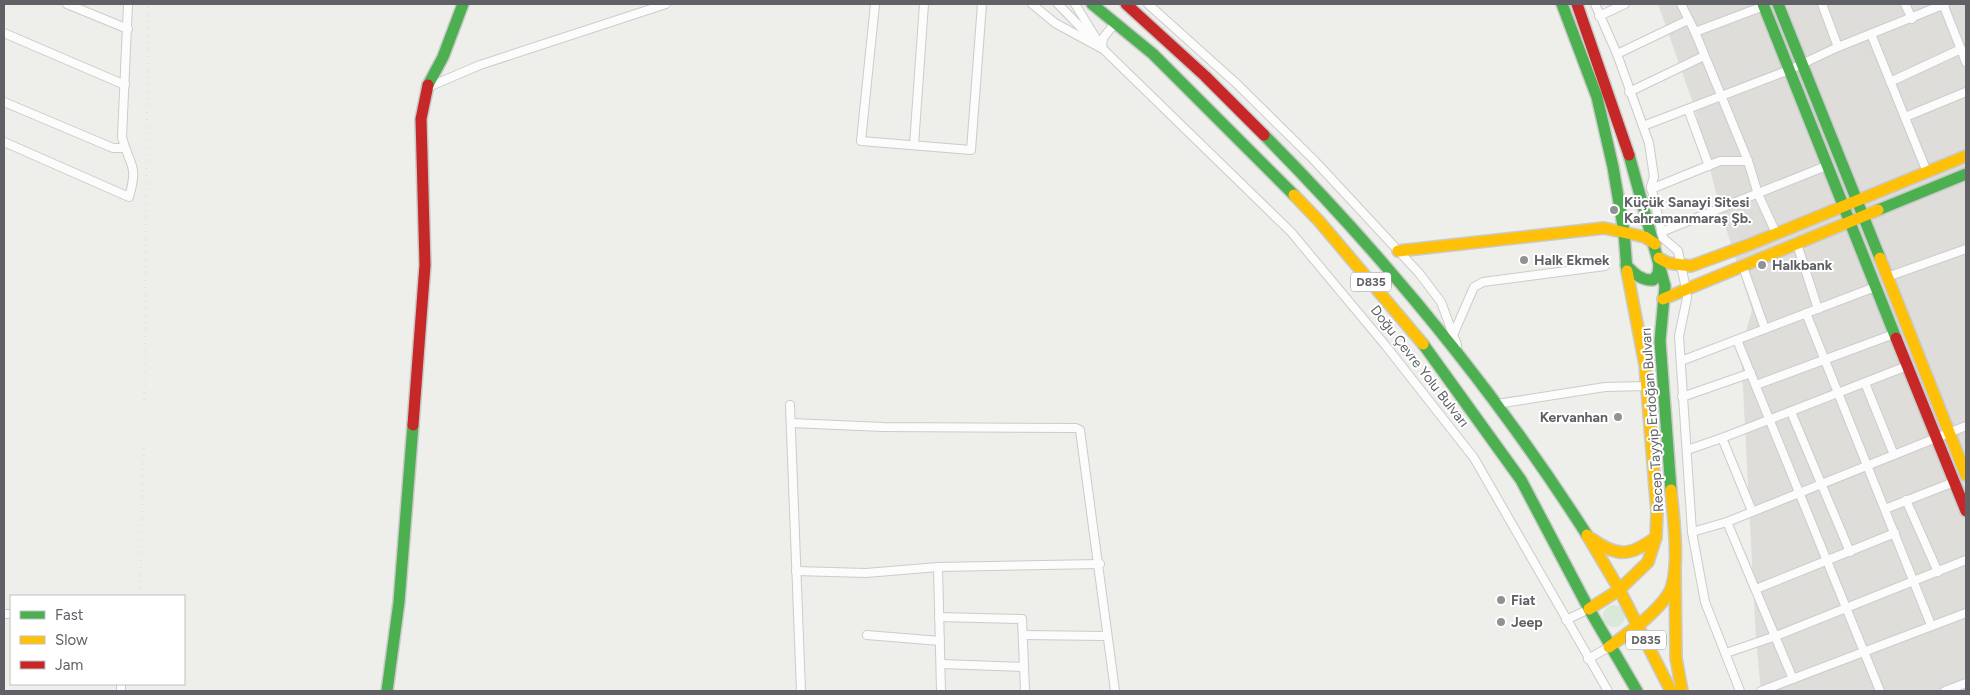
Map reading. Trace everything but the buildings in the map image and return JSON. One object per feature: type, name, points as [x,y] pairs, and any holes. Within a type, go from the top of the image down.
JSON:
[{"type":"main road","points":[[387,691],[399,602],[425,265],[421,119],[426,88],[443,57],[463,4]]},
{"type":"main road","name":"Doğu Çevre Yolu Bulvarı","points":[[1092,4],[1197,96],[1319,221],[1432,355],[1522,480],[1589,609]]},
{"type":"main road","name":"D835","points":[[1126,4],[1177,49],[1308,178],[1361,236],[1461,356],[1556,486],[1590,537],[1654,654],[1671,691]]},
{"type":"main road","name":"Recep Tayyip Erdoğan Bulvarı","points":[[1562,4],[1597,97],[1614,167],[1624,232],[1626,265],[1638,321],[1647,386],[1657,512],[1656,537],[1648,562],[1619,590],[1589,609]]},
{"type":"main road","name":"Recep Tayyip Erdoğan Bulvarı","points":[[1576,4],[1626,142],[1636,185],[1655,244],[1665,286],[1660,341],[1676,537],[1675,570],[1668,595],[1638,626],[1610,647]]},
{"type":"main road","points":[[1778,4],[1966,475]]},
{"type":"main road","points":[[1763,5],[1842,207],[1966,511]]},
{"type":"main road","points":[[1626,265],[1643,280],[1653,280],[1658,274],[1659,258],[1680,266],[1691,266],[1966,156]]},
{"type":"main road","points":[[1664,299],[1966,174]]},
{"type":"main road","points":[[1398,251],[1604,228],[1645,237],[1655,244]]},
{"type":"main road","points":[[1590,537],[1604,549],[1620,554],[1639,550],[1656,537]]},
{"type":"main road","points":[[1675,570],[1676,658],[1682,691]]},
{"type":"main road","name":"D835","points":[[1589,609],[1637,691]]},
{"type":"street","points":[[67,4],[128,29]]},
{"type":"street","points":[[4,142],[129,197],[134,181],[134,166],[124,148],[122,137],[128,4]]},
{"type":"street","points":[[426,88],[488,62],[666,4]]},
{"type":"street","points":[[874,4],[861,141],[971,150],[982,4]]},
{"type":"street","points":[[914,145],[924,4]]},
{"type":"street","points":[[1032,4],[1056,23],[1102,48]]},
{"type":"street","points":[[1058,4],[1102,48]]},
{"type":"street","name":"Doğu Çevre Yolu Bulvarı","points":[[1075,4],[1102,48],[1291,232],[1386,346],[1480,466],[1566,620]]},
{"type":"street","points":[[1148,4],[1314,160],[1419,273],[1440,302],[1461,356]]},
{"type":"street","points":[[1595,4],[1617,54],[1629,92],[1649,143],[1654,177],[1651,189],[1661,232],[1663,238],[1678,251],[1688,298],[1679,336],[1692,532],[1705,602],[1740,691]]},
{"type":"street","points":[[1599,16],[1625,4]]},
{"type":"street","points":[[1681,4],[1695,32],[1720,98],[1748,161],[1758,194],[1776,233]]},
{"type":"street","points":[[1822,4],[1838,47]]},
{"type":"street","points":[[1906,4],[1912,18]]},
{"type":"street","points":[[1643,126],[1720,98],[1944,4],[1966,62]]},
{"type":"street","points":[[1695,32],[1763,5]]},
{"type":"street","points":[[1617,54],[1688,20]]},
{"type":"street","points":[[1102,48],[1103,38],[1115,23]]},
{"type":"street","points":[[4,32],[125,85]]},
{"type":"street","points":[[1871,34],[1927,172]]},
{"type":"street","points":[[1890,82],[1960,49]]},
{"type":"street","points":[[1629,92],[1704,56]]},
{"type":"street","points":[[1905,117],[1966,92]]},
{"type":"street","points":[[4,102],[113,148],[124,148]]},
{"type":"street","points":[[1688,109],[1709,166]]},
{"type":"street","points":[[1651,189],[1720,161],[1748,161]]},
{"type":"street","points":[[1661,232],[1826,166]]},
{"type":"street","points":[[1797,244],[1808,275],[1806,277],[1818,309]]},
{"type":"street","points":[[1887,277],[1965,252]]},
{"type":"street","points":[[1453,335],[1474,287],[1483,282],[1605,266]]},
{"type":"street","points":[[1742,267],[1765,329]]},
{"type":"street","points":[[1681,361],[1875,287]]},
{"type":"street","points":[[1806,314],[1915,581],[1931,625]]},
{"type":"street","points":[[1756,385],[1894,334]]},
{"type":"street","points":[[1737,340],[1880,691]]},
{"type":"street","points":[[1687,450],[1791,412],[1907,366]]},
{"type":"street","points":[[1682,397],[1751,372]]},
{"type":"street","points":[[1865,383],[1894,455]]},
{"type":"street","points":[[1497,404],[1605,387],[1647,386]]},
{"type":"street","points":[[790,405],[801,691]]},
{"type":"street","points":[[1791,412],[1850,552]]},
{"type":"street","points":[[791,423],[883,427],[1076,428],[1080,430],[1100,564],[1106,636],[1115,691]]},
{"type":"street","points":[[1692,532],[1727,522],[1966,426]]},
{"type":"street","points":[[1722,438],[1752,512]]},
{"type":"street","points":[[1885,508],[1954,482]]},
{"type":"street","points":[[1906,500],[1938,572]]},
{"type":"street","points":[[1727,522],[1793,679]]},
{"type":"street","points":[[1756,589],[1895,533]]},
{"type":"street","points":[[1726,653],[1776,636],[1966,560]]},
{"type":"street","points":[[796,572],[866,573],[938,567],[1100,564]]},
{"type":"street","points":[[938,567],[941,691]]},
{"type":"street","name":"Recep Tayyip Erdoğan Bulvarı","points":[[1566,620],[1589,609]]},
{"type":"street","points":[[1761,691],[1863,650],[1966,613]]},
{"type":"street","points":[[939,617],[1022,619],[1025,691]]},
{"type":"street","points":[[1566,620],[1608,691]]},
{"type":"street","points":[[1023,634],[1106,636]]},
{"type":"street","points":[[867,635],[940,641]]},
{"type":"street","name":"Recep Tayyip Erdoğan Bulvarı","points":[[1588,659],[1610,647]]},
{"type":"street","points":[[941,664],[1024,667]]},
{"type":"street","points":[[1945,691],[1966,683]]},
{"type":"shaded area","points":[[1658,4],[1966,4],[1966,691],[1761,691],[1756,639],[1741,350],[1752,310],[1722,216],[1694,106]]},
{"type":"green space","points":[[1614,605],[1622,608],[1625,616],[1622,624],[1614,627],[1606,624],[1603,616],[1606,608]]},
{"type":"railway","points":[[140,595],[144,437],[148,4]]},
{"type":"railway","points":[[140,685],[140,691]]},
{"type":"traffic: fast","points":[[428,85],[443,57],[463,4]]},
{"type":"traffic: fast","points":[[1092,4],[1153,54],[1294,195]]},
{"type":"traffic: fast","points":[[1562,4],[1597,97],[1613,167],[1624,232],[1627,271]]},
{"type":"traffic: fast","points":[[1763,4],[1896,338]]},
{"type":"traffic: fast","points":[[1778,4],[1880,258]]},
{"type":"traffic: fast","points":[[1264,135],[1353,229],[1436,327],[1515,429],[1587,535]]},
{"type":"traffic: fast","points":[[1629,155],[1665,286],[1660,341],[1671,490]]},
{"type":"traffic: fast","points":[[1878,210],[1966,174]]},
{"type":"traffic: fast","points":[[1626,265],[1641,278],[1649,280],[1653,280],[1658,274],[1659,265]]},
{"type":"traffic: fast","points":[[1423,344],[1521,480],[1589,609],[1637,691]]},
{"type":"traffic: fast","points":[[387,691],[399,602],[413,425]]},
{"type":"traffic: slow","points":[[1659,258],[1668,263],[1691,266],[1751,244],[1966,156]]},
{"type":"traffic: slow","points":[[1294,195],[1319,221],[1423,344]]},
{"type":"traffic: slow","points":[[1663,299],[1878,210]]},
{"type":"traffic: slow","points":[[1398,251],[1604,228],[1645,237],[1655,244]]},
{"type":"traffic: slow","points":[[1880,258],[1966,475]]},
{"type":"traffic: slow","points":[[1589,609],[1619,590],[1648,562],[1656,537],[1657,512],[1645,365],[1627,271]]},
{"type":"traffic: slow","points":[[1609,647],[1654,611],[1672,587],[1675,560],[1675,529],[1671,490]]},
{"type":"traffic: slow","points":[[1587,535],[1619,589],[1671,691]]},
{"type":"traffic: slow","points":[[1592,539],[1609,549],[1624,552],[1639,548],[1656,537]]},
{"type":"traffic: slow","points":[[1675,570],[1676,658],[1682,691]]},
{"type":"traffic: jam","points":[[1126,4],[1205,76],[1264,135]]},
{"type":"traffic: jam","points":[[1577,4],[1629,155]]},
{"type":"traffic: jam","points":[[413,425],[425,265],[421,119],[428,85]]},
{"type":"traffic: jam","points":[[1896,338],[1966,511]]},
{"type":"place","name":"Küçük Sanayi Sitesi Kahramanmaraş Şb.","points":[[1614,210]]},
{"type":"place","name":"Halk Ekmek","points":[[1524,260]]},
{"type":"place","name":"Halkbank","points":[[1762,265]]},
{"type":"place","name":"Kervanhan","points":[[1618,417]]},
{"type":"place","name":"Fiat","points":[[1501,600]]},
{"type":"place","name":"Jeep","points":[[1501,622]]}]
